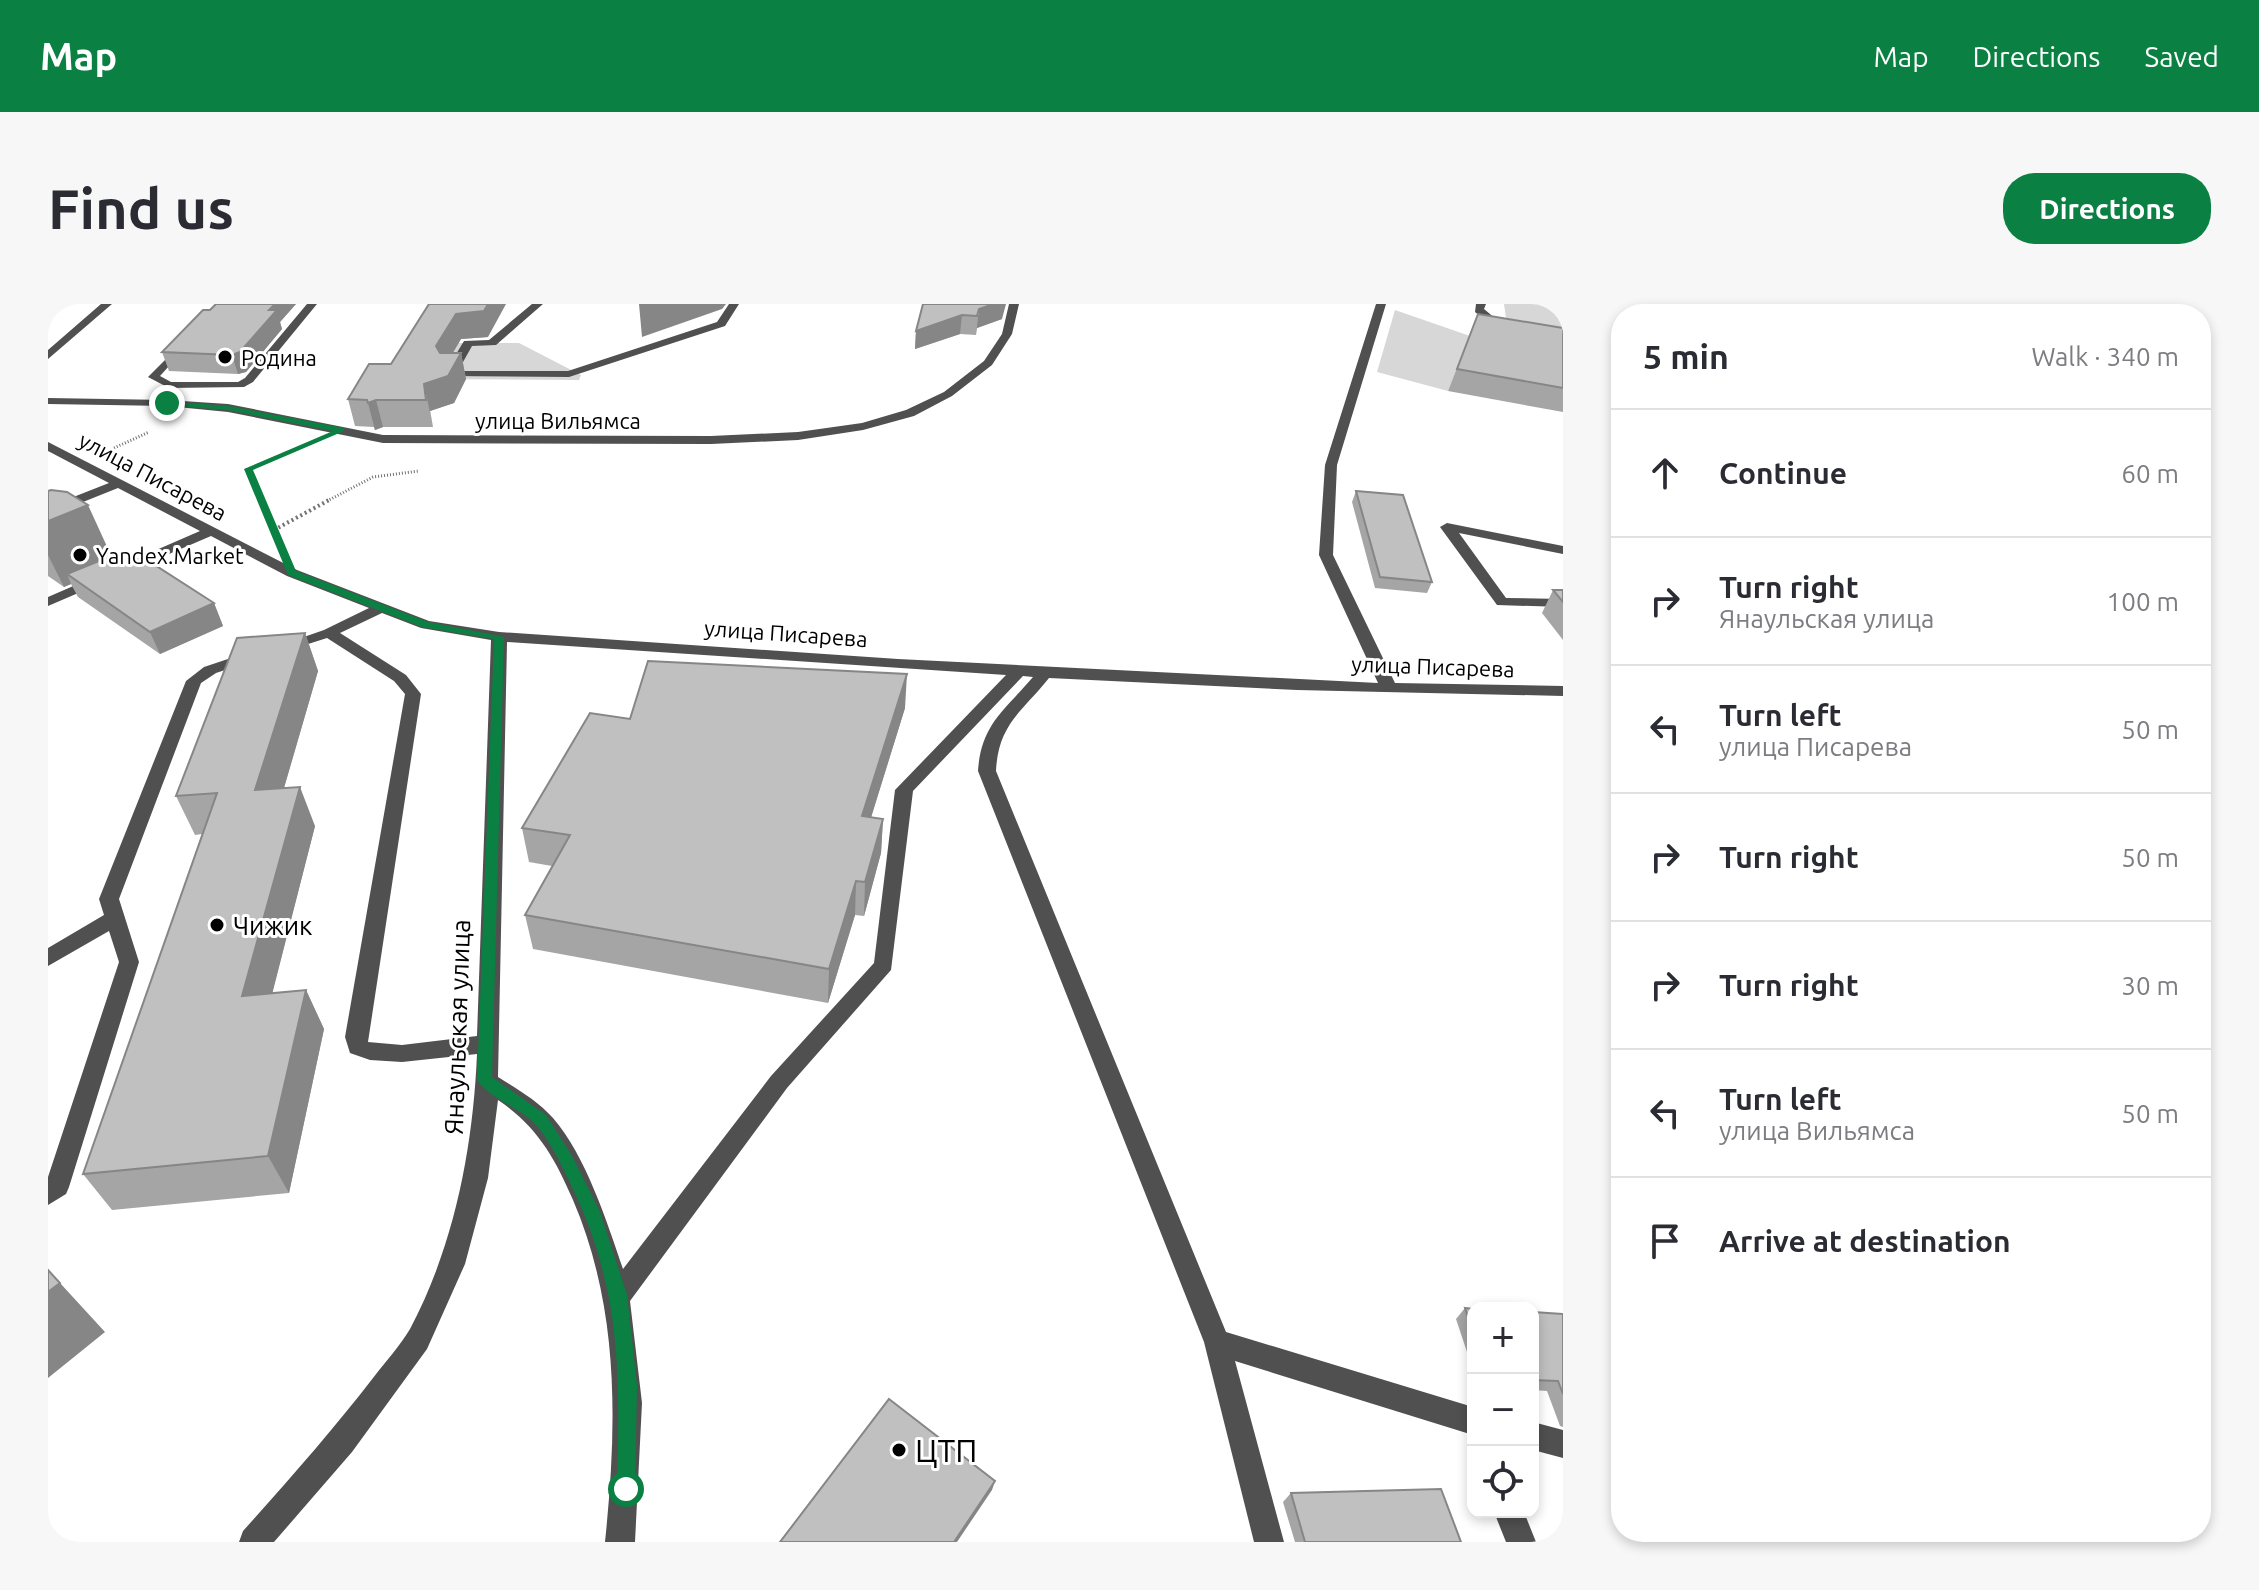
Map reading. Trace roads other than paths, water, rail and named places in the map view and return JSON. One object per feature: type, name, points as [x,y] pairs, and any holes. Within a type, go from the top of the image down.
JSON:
[{"type":"street","points":[[48,356],[107,304]]},
{"type":"street","points":[[195,334],[156,373],[157,379],[169,385],[240,385],[249,380],[312,304]]},
{"type":"street","points":[[538,304],[492,343],[468,343],[450,374],[569,374],[721,324],[734,304]]},
{"type":"street","name":"улица Вильямса","points":[[48,401],[167,403],[228,408],[383,439],[711,440],[798,436],[863,426],[910,413],[948,394],[988,363],[1007,334],[1014,304]]},
{"type":"street","points":[[1381,304],[1331,465],[1326,555],[1389,688]]},
{"type":"street","points":[[1481,304],[1479,310],[1494,325],[1520,335]]},
{"type":"street","name":"улица Писарева","points":[[48,446],[292,573],[426,625],[499,637],[1020,670],[1389,688],[1563,691]]},
{"type":"street","points":[[48,512],[119,483]]},
{"type":"street","points":[[1563,550],[1447,527],[1502,602],[1563,603]]},
{"type":"street","points":[[48,602],[211,531]]},
{"type":"street","points":[[48,1194],[57,1187],[129,962],[109,899],[194,681],[210,670],[329,633],[379,609]]},
{"type":"street","points":[[329,633],[400,678],[413,694],[356,1037],[358,1047],[367,1052],[384,1054],[486,1044]]},
{"type":"street","name":"Янаульская улица","points":[[254,1542],[342,1442],[418,1340],[452,1264],[476,1178],[486,1111],[499,637]]},
{"type":"street","points":[[619,1295],[779,1082],[884,965],[904,790],[1020,670]]},
{"type":"street","points":[[1046,671],[1030,693],[1005,714],[993,732],[986,752],[987,771],[1217,1342],[1269,1542]]},
{"type":"street","points":[[48,958],[115,918]]},
{"type":"street","points":[[485,1080],[541,1120],[567,1161],[592,1212],[619,1295],[628,1385],[626,1489],[620,1542]]},
{"type":"street","points":[[1217,1342],[1467,1419]]},
{"type":"street","points":[[1539,1438],[1563,1444]]},
{"type":"street","points":[[1511,1518],[1521,1542]]},
{"type":"place","name":"Родина","points":[[225,357]]},
{"type":"place","name":"Yandex.Market","points":[[80,555]]},
{"type":"place","name":"Чижик","points":[[217,925]]},
{"type":"place","name":"ЦТП","points":[[899,1450]]}]
